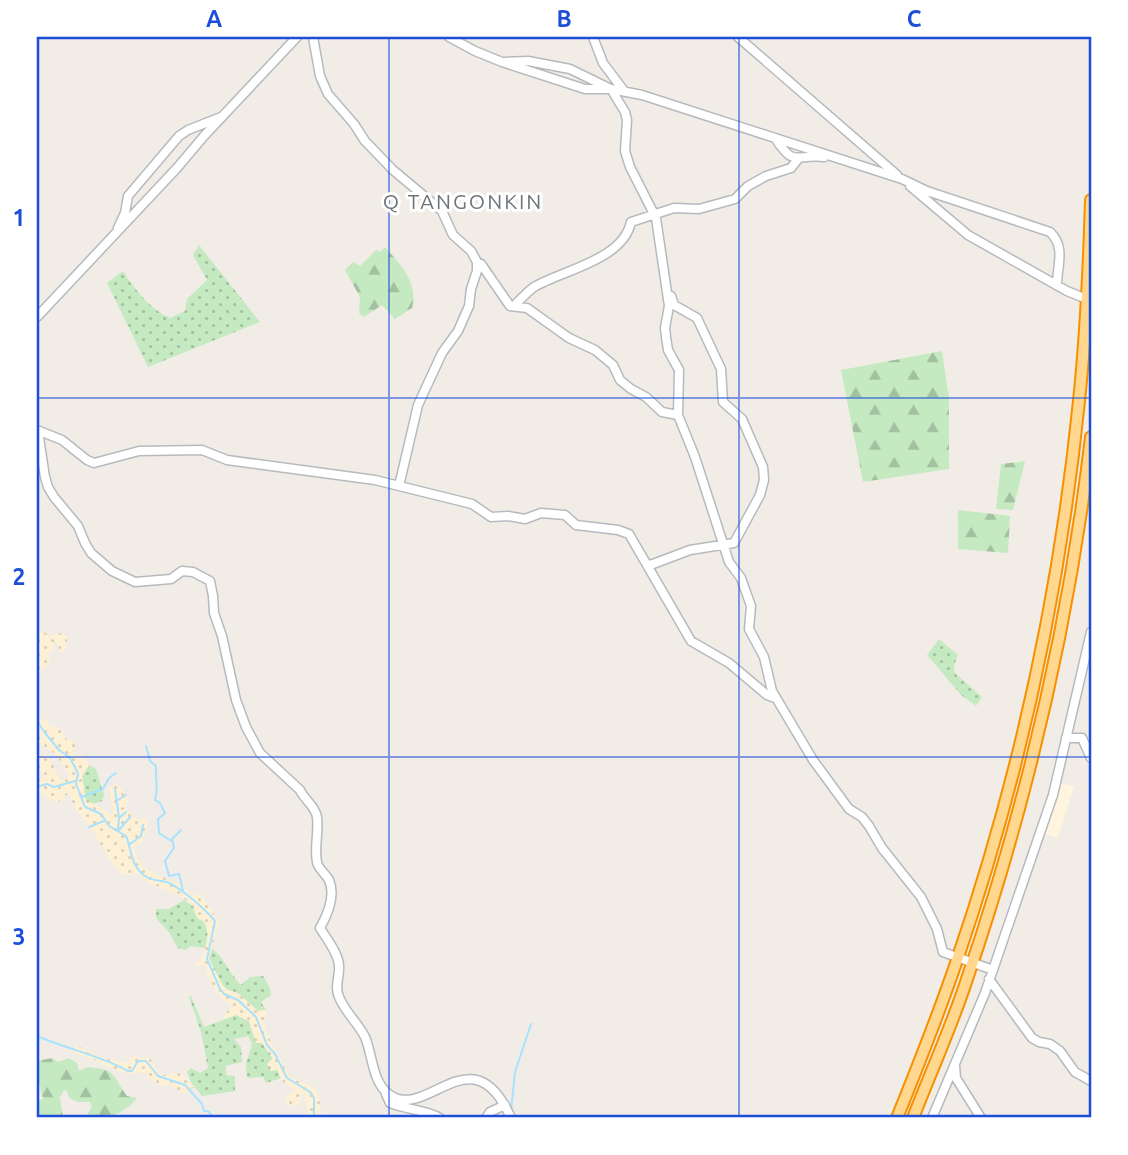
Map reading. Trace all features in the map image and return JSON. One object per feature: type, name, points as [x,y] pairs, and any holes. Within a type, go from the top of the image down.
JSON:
[{"type":"highway","points":[[897,1118],[957,959],[992,846],[1036,673],[1065,511],[1079,401],[1089,300],[1091,200]]},
{"type":"highway","points":[[913,1118],[972,963],[1002,870],[1049,688],[1077,540],[1091,437]]},
{"type":"street","points":[[282,53],[286,37]]},
{"type":"street","points":[[37,317],[297,37]]},
{"type":"street","points":[[313,37],[320,76],[328,94],[384,160],[442,211],[453,235],[471,251],[506,303],[527,308],[569,338],[595,350],[613,365],[620,380],[631,389],[646,397],[662,412],[678,415]]},
{"type":"street","points":[[449,37],[502,62],[585,89],[611,89],[642,95],[902,178],[927,191],[1050,232],[1058,244],[1060,254],[1057,285]]},
{"type":"street","points":[[593,37],[603,63],[624,91]]},
{"type":"street","points":[[738,37],[968,235],[1089,300]]},
{"type":"street","points":[[502,62],[528,61],[569,69],[611,89],[628,120],[625,141],[630,167],[655,214],[669,306],[665,328],[668,350],[678,370],[678,415],[695,457],[729,562],[741,578],[751,606],[749,629],[764,656],[772,691],[813,760],[849,809],[862,817],[882,848],[921,897],[937,929],[943,952],[993,970]]},
{"type":"street","points":[[115,234],[125,213],[128,196],[179,136],[223,116]]},
{"type":"street","points":[[775,138],[785,153],[798,159],[816,156],[838,158]]},
{"type":"street","points":[[514,306],[534,287],[600,257],[623,240],[631,222],[674,208],[699,209],[735,199],[748,186],[766,176],[791,168],[798,159]]},
{"type":"street","points":[[399,486],[418,405],[442,353],[458,331],[469,306],[477,262]]},
{"type":"street","points":[[648,565],[690,550],[734,543],[760,495],[764,480],[764,467],[742,419],[723,401],[721,369],[697,318],[674,305],[667,287]]},
{"type":"street","points":[[38,430],[62,440],[94,463],[139,451],[202,450],[227,460],[358,477],[399,486],[472,504],[491,517],[525,519],[541,513],[565,515],[576,525],[618,530],[628,534],[691,641],[729,663],[767,695],[779,700]]},
{"type":"street","points":[[38,430],[48,486],[78,526],[91,553],[101,562],[125,579],[135,582],[171,579],[182,571],[193,572],[209,581],[214,613],[222,636],[236,700],[246,727],[260,753],[300,790],[303,798],[314,808],[318,836],[316,861],[328,878],[332,891],[327,915],[320,928],[338,960],[337,991],[340,1000],[360,1027],[373,1067],[390,1103],[426,1111],[440,1118]]},
{"type":"street","points":[[932,1118],[993,970],[1053,795],[1091,632]]},
{"type":"street","points":[[1066,738],[1082,738],[1091,758]]},
{"type":"street","points":[[989,979],[1032,1038],[1050,1044],[1060,1051],[1075,1072],[1091,1081]]},
{"type":"street","points":[[955,1062],[956,1078],[981,1118]]},
{"type":"street","points":[[384,1088],[391,1096],[411,1099],[468,1078],[486,1086],[505,1105],[512,1118]]},
{"type":"street","points":[[486,1118],[490,1112],[505,1105]]},
{"type":"shaded area","points":[[1056,782],[1074,786],[1058,838],[1040,833]]},
{"type":"green space","points":[[199,245],[260,322],[148,367],[107,283],[123,271],[156,310],[170,318],[185,311],[187,299],[207,280],[193,255]]},
{"type":"green space","points":[[385,247],[407,274],[413,290],[412,308],[395,319],[382,305],[364,317],[359,313],[360,297],[345,270],[353,262],[360,266],[376,250],[380,252]]},
{"type":"green space","points":[[942,351],[949,398],[949,469],[863,482],[841,370]]},
{"type":"green space","points":[[1025,461],[1013,510],[996,509],[1001,464]]},
{"type":"green space","points":[[958,510],[1010,516],[1008,553],[958,549]]},
{"type":"green space","points":[[939,639],[958,655],[954,666],[955,673],[982,697],[976,706],[961,695],[927,655]]},
{"type":"green space","points":[[89,765],[96,769],[104,795],[102,801],[95,803],[85,800],[82,776]]},
{"type":"green space","points":[[184,900],[194,907],[195,913],[208,927],[206,948],[178,948],[157,919],[156,909],[169,909]]},
{"type":"green space","points":[[211,948],[241,985],[250,977],[263,976],[271,995],[261,1002],[266,1010],[258,1011],[238,993],[223,986],[209,959]]},
{"type":"green space","points":[[191,996],[204,1027],[236,1015],[249,1021],[256,1043],[262,1043],[281,1078],[266,1083],[263,1077],[247,1078],[246,1064],[252,1044],[248,1036],[234,1039],[241,1047],[242,1062],[226,1066],[226,1075],[235,1076],[235,1091],[202,1096],[192,1084],[187,1072],[191,1068],[200,1073],[208,1068],[201,1032],[189,997]]},
{"type":"green space","points":[[52,1058],[58,1062],[69,1058],[77,1063],[79,1071],[87,1067],[104,1069],[113,1074],[127,1096],[137,1098],[115,1114],[88,1118],[86,1116],[92,1107],[90,1102],[78,1102],[69,1098],[64,1090],[60,1097],[63,1118],[37,1118],[37,1101],[43,1099],[37,1076],[37,1061]]},
{"type":"sand","points":[[37,632],[45,632],[48,636],[61,633],[68,637],[64,652],[60,653],[57,642],[53,642],[54,648],[49,652],[49,664],[37,672]]},
{"type":"sand","points":[[37,716],[41,720],[46,719],[51,727],[58,726],[67,740],[75,742],[75,749],[72,751],[75,755],[83,755],[89,765],[82,776],[86,800],[112,814],[114,810],[108,789],[116,783],[129,798],[125,809],[131,812],[134,818],[147,819],[142,843],[134,847],[143,866],[177,883],[191,896],[200,894],[219,922],[209,959],[223,986],[237,993],[258,1011],[266,1010],[267,1016],[263,1021],[276,1051],[293,1079],[315,1089],[320,1102],[321,1118],[310,1118],[304,1094],[301,1094],[300,1103],[295,1107],[284,1102],[294,1089],[283,1082],[277,1070],[271,1071],[267,1064],[273,1058],[262,1043],[256,1043],[249,1021],[236,1015],[225,1019],[224,1015],[232,1005],[214,988],[205,965],[197,966],[196,963],[203,958],[208,936],[205,922],[197,918],[188,901],[150,883],[138,873],[123,875],[76,808],[69,793],[58,802],[47,799],[42,792],[37,799],[37,778],[44,775],[38,766],[44,755],[48,755],[61,781],[70,776],[55,754],[37,742]]},
{"type":"sand","points":[[75,1046],[123,1063],[127,1063],[131,1057],[150,1058],[158,1073],[181,1073],[194,1087],[185,1094],[168,1084],[166,1087],[152,1081],[145,1072],[125,1073],[75,1054]]},
{"type":"waterway","points":[[37,721],[75,767],[78,774],[76,784],[85,807],[101,814],[109,826],[126,836],[140,872],[147,878],[167,882],[179,889],[215,921],[207,959],[220,989],[224,994],[238,1000],[256,1017],[267,1045],[275,1054],[287,1078],[310,1092],[314,1098],[314,1118]]},
{"type":"waterway","points":[[146,746],[150,761],[156,766],[155,800],[160,803],[165,813],[158,819],[159,833],[173,842]]},
{"type":"waterway","points":[[82,797],[103,789],[109,778],[116,773]]},
{"type":"waterway","points":[[37,787],[47,784],[54,787],[75,781]]},
{"type":"waterway","points":[[115,789],[118,829]]},
{"type":"waterway","points":[[118,800],[126,795]]},
{"type":"waterway","points":[[119,818],[126,812]]},
{"type":"waterway","points":[[119,830],[130,817]]},
{"type":"waterway","points":[[89,827],[104,821]]},
{"type":"waterway","points":[[129,845],[141,836],[143,825]]},
{"type":"waterway","points":[[181,830],[172,839],[174,848],[165,861],[169,876],[179,874],[183,891]]},
{"type":"waterway","points":[[511,1111],[515,1072],[531,1024]]},
{"type":"waterway","points":[[37,1036],[128,1071],[132,1071],[138,1061],[146,1061],[158,1076],[185,1085],[202,1104],[204,1111],[208,1111],[214,1118]]},
{"type":"district","name":"Q TANGONKIN","points":[[463,202]]}]
